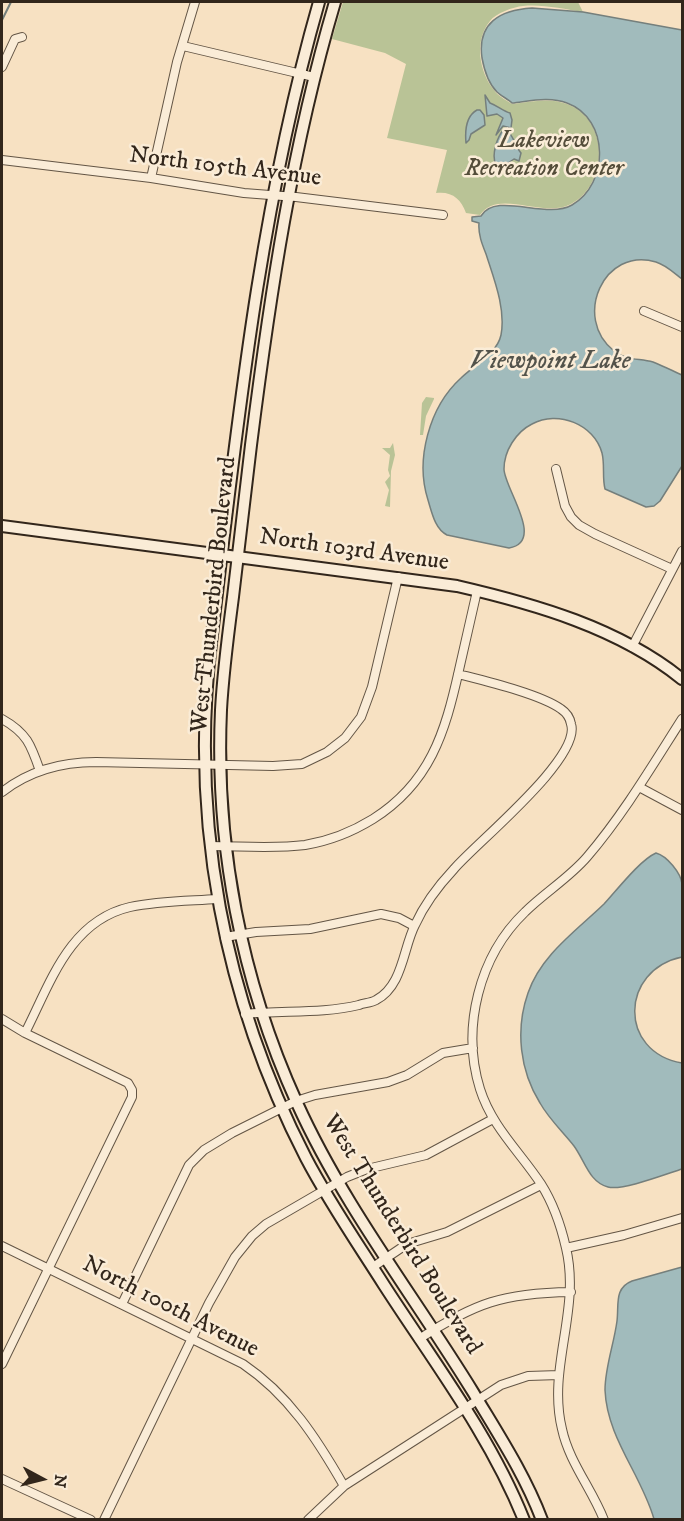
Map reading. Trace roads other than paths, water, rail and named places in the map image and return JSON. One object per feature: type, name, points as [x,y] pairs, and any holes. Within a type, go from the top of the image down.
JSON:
[{"type":"street","points":[[151,178],[174,72],[195,2]]},
{"type":"street","name":"West Thunderbird Boulevard","points":[[319,2],[299,74],[272,195],[255,292],[206,695],[204,764],[210,846],[217,899],[246,1014],[261,1060],[308,1161],[373,1267],[464,1407],[504,1474],[524,1520]]},
{"type":"street","name":"West Thunderbird Boulevard","points":[[335,2],[314,77],[288,196],[272,290],[249,462],[222,696],[220,765],[226,846],[241,934],[262,1012],[296,1101],[339,1182],[519,1468],[542,1520]]},
{"type":"street","points":[[2,67],[15,39],[22,38]]},
{"type":"street","points":[[183,46],[314,77]]},
{"type":"street","name":"North 105th Avenue","points":[[2,160],[443,215]]},
{"type":"street","points":[[644,311],[682,327]]},
{"type":"street","points":[[234,460],[249,462]]},
{"type":"street","points":[[556,469],[566,506],[571,517],[579,525],[672,569]]},
{"type":"street","name":"North 103rd Avenue","points":[[2,526],[398,577],[477,591],[562,616],[632,647],[682,679]]},
{"type":"street","points":[[632,647],[682,551]]},
{"type":"street","points":[[2,792],[40,771],[64,764],[87,762],[273,766],[302,764],[327,752],[345,738],[361,717],[372,687],[398,577]]},
{"type":"street","points":[[210,846],[280,847],[317,842],[354,830],[385,811],[411,786],[431,759],[448,719],[477,591]]},
{"type":"street","points":[[246,1014],[326,1011],[376,1000],[390,989],[405,957],[414,926],[432,897],[453,869],[536,787],[553,767],[572,737],[573,727],[569,716],[562,709],[531,696],[458,674]]},
{"type":"street","points":[[206,695],[222,696]]},
{"type":"street","points":[[2,719],[15,726],[23,734],[40,771]]},
{"type":"street","points":[[604,1520],[573,1460],[561,1428],[559,1375],[571,1292],[566,1248],[558,1220],[541,1185],[493,1119],[479,1086],[472,1027],[482,981],[491,958],[505,936],[523,913],[585,860],[639,787],[682,719]]},
{"type":"street","points":[[639,787],[682,810]]},
{"type":"street","points":[[25,1033],[69,947],[91,925],[114,912],[132,906],[217,899]]},
{"type":"street","points":[[225,937],[310,929],[381,914],[399,918],[414,926]]},
{"type":"street","points":[[2,1019],[25,1033],[128,1083],[132,1090],[130,1102],[2,1364]]},
{"type":"street","points":[[122,1304],[189,1166],[204,1150],[296,1101],[315,1095],[388,1082],[407,1075],[443,1053],[473,1048]]},
{"type":"street","points":[[104,1520],[227,1269],[243,1245],[266,1224],[339,1182],[367,1169],[426,1155],[493,1119]]},
{"type":"street","points":[[373,1267],[407,1244],[447,1232],[541,1185]]},
{"type":"street","points":[[566,1248],[624,1235],[682,1218]]},
{"type":"street","name":"North 100th Avenue","points":[[2,1246],[243,1364],[264,1378],[299,1415],[317,1440],[344,1486]]},
{"type":"street","points":[[419,1339],[471,1308],[494,1300],[534,1293],[571,1292]]},
{"type":"street","points":[[308,1520],[344,1486],[501,1384],[542,1374],[559,1375]]},
{"type":"street","points":[[2,1479],[91,1520]]},
{"type":"water","name":"Viewpoint Lake","points":[[532,8],[583,12],[682,30],[682,279],[660,263],[638,260],[622,265],[609,274],[600,288],[595,304],[596,321],[602,337],[614,351],[628,358],[653,362],[682,375],[682,466],[660,501],[654,506],[646,507],[605,489],[602,453],[598,443],[583,427],[563,419],[542,420],[532,424],[516,437],[506,456],[504,469],[506,478],[524,525],[524,536],[519,544],[509,548],[447,535],[443,532],[437,525],[431,510],[424,484],[423,468],[428,435],[441,404],[461,378],[490,354],[501,335],[502,315],[498,294],[481,239],[479,223],[472,221],[472,217],[481,216],[488,209],[498,206],[510,205],[549,210],[572,205],[584,195],[593,182],[598,168],[600,152],[597,137],[591,123],[581,111],[567,103],[554,100],[512,103],[497,92],[487,76],[481,46],[487,27],[501,15]]},
{"type":"water","points":[[485,95],[490,103],[510,113],[511,128],[503,126],[496,135],[503,118],[497,114],[487,116]]},
{"type":"water","points":[[477,110],[484,115],[485,125],[471,134],[466,143],[468,120]]},
{"type":"water","points":[[504,129],[510,134],[521,153],[519,161],[514,159],[508,163],[496,165],[494,156],[496,146]]},
{"type":"water","points":[[656,853],[669,861],[681,880],[683,893],[682,957],[662,965],[647,978],[638,993],[635,1011],[638,1028],[646,1044],[661,1056],[682,1063],[682,1169],[615,1188],[596,1181],[574,1146],[533,1091],[524,1064],[522,1021],[528,993],[534,979],[550,955],[604,904],[636,869]]},
{"type":"water","points":[[682,1267],[682,1519],[654,1519],[612,1424],[607,1407],[605,1381],[617,1321],[618,1298],[622,1288],[632,1281]]},
{"type":"waterway","points":[[2,20],[11,2]]},
{"type":"park label","name":"Lakeview Recreation Center","points":[[544,156]]}]
